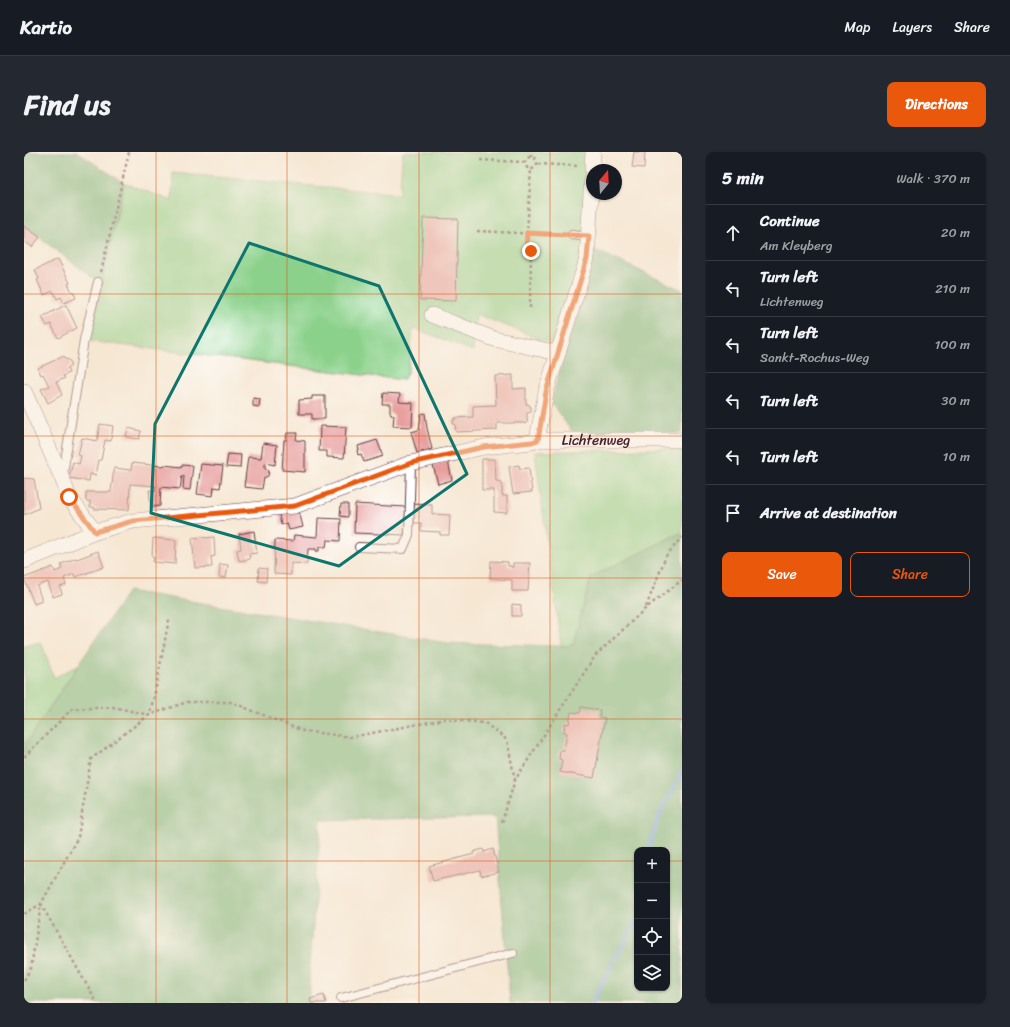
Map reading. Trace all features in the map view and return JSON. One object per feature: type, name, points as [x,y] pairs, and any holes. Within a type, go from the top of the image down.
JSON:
[{"type":"street","points":[[591,164],[593,152]]},
{"type":"street","points":[[538,440],[546,392],[587,259],[590,200]]},
{"type":"street","points":[[432,315],[494,339],[558,354]]},
{"type":"street","points":[[24,391],[69,497],[95,532]]},
{"type":"street","name":"Lichtenweg","points":[[24,560],[95,532],[133,521],[295,506],[411,463],[484,447],[532,442],[538,440],[682,440]]},
{"type":"lane","points":[[572,236],[589,236]]},
{"type":"lane","points":[[62,478],[84,340],[98,282]]},
{"type":"lane","points":[[358,547],[403,549],[409,535],[411,463]]},
{"type":"lane","points":[[341,998],[513,953]]},
{"type":"path","points":[[98,282],[128,152]]},
{"type":"path","points":[[531,152],[531,157]]},
{"type":"path","points":[[480,160],[524,162],[526,159],[533,156],[536,158],[538,164]]},
{"type":"path","points":[[524,162],[525,166],[531,169]]},
{"type":"path","points":[[538,164],[586,170]]},
{"type":"path","points":[[531,169],[535,168],[538,164]]},
{"type":"path","points":[[530,308],[531,251],[526,250],[531,169]]},
{"type":"path","points":[[477,231],[572,236]]},
{"type":"path","points":[[646,608],[666,556],[682,536]]},
{"type":"path","points":[[502,822],[515,780],[595,656],[646,608],[682,580]]},
{"type":"path","points":[[149,715],[154,698],[169,619]]},
{"type":"path","points":[[24,980],[31,968],[41,904],[78,837],[91,759],[149,715],[187,702],[231,702],[303,731],[351,736],[445,719],[485,723],[507,740],[515,780]]},
{"type":"path","points":[[24,756],[72,709],[113,707],[149,715]]},
{"type":"path","points":[[24,914],[41,904]]},
{"type":"path","points":[[41,904],[97,1003]]},
{"type":"highlighted area","points":[[249,243],[379,286],[467,474],[339,566],[151,513],[155,424]]},
{"type":"green space","points":[[24,152],[77,152],[124,183],[101,284],[24,226]]},
{"type":"green space","points":[[403,152],[597,152],[596,164],[586,164],[586,200],[595,200],[593,240],[553,344],[476,314],[473,351],[413,329],[408,371],[403,380],[88,341],[124,183],[172,201],[173,173],[399,194]]},
{"type":"green space","points":[[593,249],[682,290],[682,433],[574,434],[551,403]]},
{"type":"green space","points":[[682,448],[682,532],[591,577],[573,645],[561,646],[535,452]]},
{"type":"green space","points":[[682,532],[682,1003],[510,1003],[495,817],[321,820],[309,979],[311,1003],[24,1003],[24,746],[128,591],[448,643],[573,645],[591,577]]},
{"type":"green space","points":[[41,642],[54,678],[78,665],[24,746],[24,646]]},
{"type":"building","points":[[634,152],[645,152],[644,168],[632,167]]},
{"type":"building","points":[[423,218],[458,219],[456,301],[420,300]]},
{"type":"building","points":[[24,226],[40,237],[32,247],[24,241]]},
{"type":"building","points":[[58,259],[70,283],[68,284],[76,298],[64,303],[61,297],[57,299],[53,291],[44,295],[37,280],[39,279],[35,270]]},
{"type":"building","points":[[66,305],[77,328],[58,338],[51,324],[47,326],[42,317]]},
{"type":"building","points":[[64,356],[65,359],[69,360],[71,363],[70,367],[67,368],[69,373],[63,376],[65,378],[56,382],[62,395],[48,403],[41,389],[49,386],[38,368]]},
{"type":"building","points":[[513,375],[513,389],[526,388],[526,404],[531,407],[531,411],[527,413],[528,421],[525,424],[497,423],[497,430],[456,432],[455,424],[453,424],[453,420],[455,420],[455,418],[473,417],[473,406],[496,405],[495,376]]},
{"type":"building","points":[[383,393],[400,394],[399,402],[413,403],[412,427],[393,426],[394,415],[390,413],[390,404],[382,404]]},
{"type":"building","points":[[312,396],[325,396],[325,419],[312,419],[312,414],[299,414],[299,400],[312,399]]},
{"type":"building","points":[[253,398],[260,399],[259,407],[253,406]]},
{"type":"building","points":[[425,413],[432,449],[417,453],[411,432],[419,430],[421,414]]},
{"type":"building","points":[[100,424],[113,426],[111,441],[105,440],[96,475],[90,474],[89,481],[69,478],[73,462],[79,464],[81,456],[78,455],[82,438],[97,441]]},
{"type":"building","points":[[320,426],[346,427],[344,458],[327,457],[327,451],[319,451]]},
{"type":"building","points":[[128,428],[141,431],[139,439],[126,437]]},
{"type":"building","points":[[287,433],[297,433],[296,440],[305,441],[305,472],[282,470],[284,440],[286,440]]},
{"type":"building","points":[[377,440],[383,456],[364,462],[361,454],[358,455],[358,446]]},
{"type":"building","points":[[263,443],[277,445],[275,465],[265,463],[265,469],[269,471],[268,476],[264,477],[262,489],[244,487],[248,457],[261,458]]},
{"type":"building","points":[[228,454],[241,455],[240,468],[226,467]]},
{"type":"building","points":[[482,459],[495,459],[496,481],[502,482],[502,496],[507,496],[507,513],[494,512],[494,490],[482,490]]},
{"type":"building","points":[[448,461],[452,480],[438,484],[433,465]]},
{"type":"building","points":[[132,463],[182,467],[182,465],[193,466],[190,490],[183,489],[184,476],[182,476],[180,489],[161,487],[160,506],[151,507],[149,490],[155,491],[155,486],[130,484],[129,510],[94,509],[94,507],[90,507],[90,501],[86,501],[86,492],[111,492],[114,468],[131,470]]},
{"type":"building","points":[[201,464],[223,466],[220,488],[214,487],[213,496],[197,494]]},
{"type":"building","points":[[519,465],[520,469],[529,468],[532,492],[513,494],[509,467]]},
{"type":"building","points":[[24,478],[34,479],[39,508],[24,515]]},
{"type":"building","points":[[341,504],[348,504],[348,517],[340,516]]},
{"type":"building","points":[[355,504],[406,507],[404,535],[354,533]]},
{"type":"building","points":[[414,504],[432,505],[432,514],[450,515],[449,535],[440,535],[440,532],[421,531],[421,523],[414,523]]},
{"type":"building","points":[[299,511],[303,527],[289,530],[287,523],[281,525],[279,515]]},
{"type":"building","points":[[318,518],[341,519],[340,541],[327,540],[326,547],[319,547],[319,551],[316,551],[316,549],[308,549],[307,564],[291,563],[291,575],[274,574],[275,540],[293,541],[294,535],[317,537]]},
{"type":"building","points":[[254,531],[257,553],[249,554],[250,559],[239,561],[237,550],[241,549],[239,534]]},
{"type":"building","points":[[214,537],[215,556],[211,557],[212,567],[195,568],[192,538]]},
{"type":"building","points":[[153,538],[176,540],[175,564],[153,562]]},
{"type":"building","points":[[98,551],[104,567],[75,577],[74,574],[64,578],[66,585],[60,587],[62,594],[53,597],[48,582],[37,586],[42,601],[34,604],[24,578],[53,567],[55,572],[62,569],[61,564]]},
{"type":"building","points":[[491,561],[508,562],[508,566],[511,567],[513,567],[513,563],[530,563],[528,591],[512,591],[512,580],[490,578]]},
{"type":"building","points":[[220,564],[228,565],[226,578],[219,577]]},
{"type":"building","points":[[259,568],[267,569],[266,582],[258,581]]},
{"type":"building","points":[[512,604],[521,605],[521,616],[512,616]]},
{"type":"building","points":[[581,707],[600,710],[599,717],[605,718],[594,778],[560,772],[562,760],[559,759],[560,750],[564,750],[567,733],[564,732],[565,723],[569,724],[571,712],[580,713]]},
{"type":"building","points":[[483,849],[484,852],[493,849],[499,872],[481,876],[480,870],[433,881],[429,866],[474,854],[473,852]]},
{"type":"building","points":[[324,995],[326,1003],[311,1003],[310,999]]},
{"type":"waterway","points":[[649,847],[659,816],[682,772]]},
{"type":"waterway","points":[[592,1003],[634,925]]},
{"type":"route","points":[[69,497],[95,532],[133,521],[295,506],[411,463],[484,447],[532,442],[538,440],[546,392],[587,259],[589,236],[527,233],[526,250],[531,251]]}]
